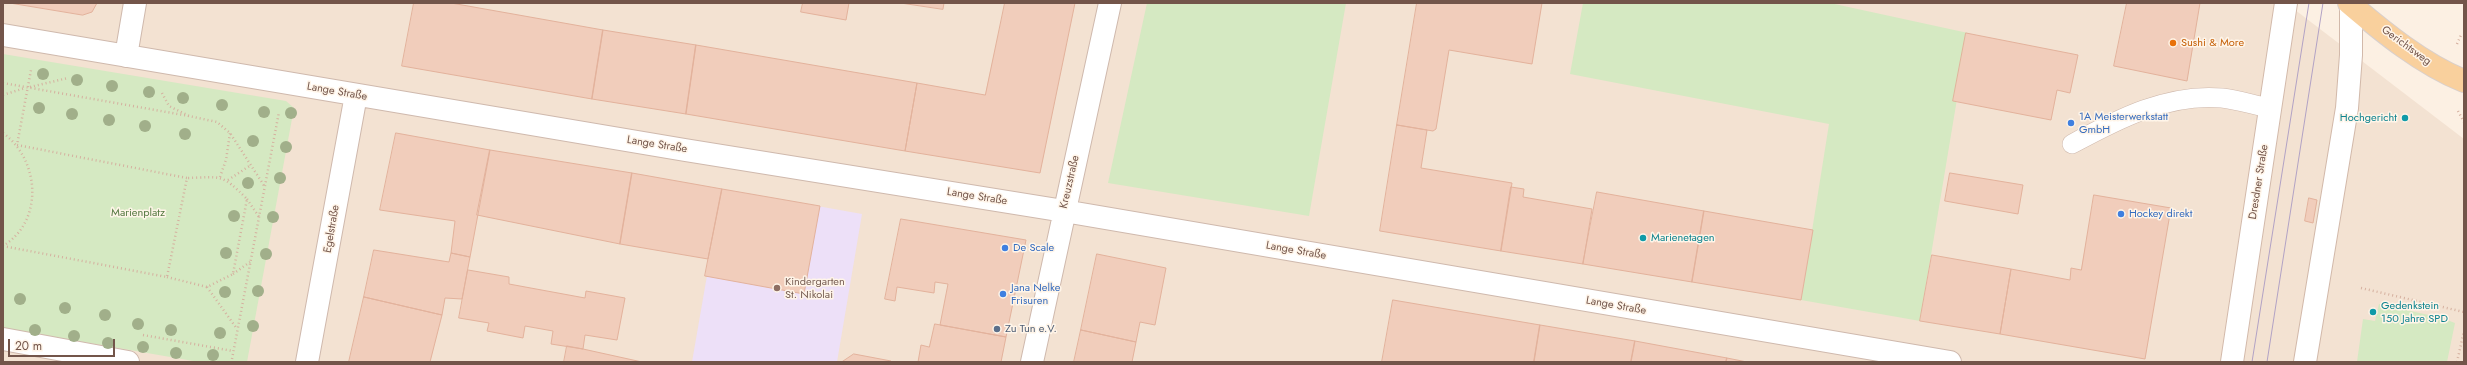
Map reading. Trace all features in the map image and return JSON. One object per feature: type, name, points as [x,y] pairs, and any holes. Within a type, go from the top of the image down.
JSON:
[{"type":"main road","name":"Gerichtsweg","points":[[2351,4],[2442,72],[2464,81]]},
{"type":"street","points":[[126,56],[135,3]]},
{"type":"street","name":"Kreuzstraße","points":[[1032,362],[1110,3]]},
{"type":"street","name":"Dresdner Straße","points":[[2232,362],[2286,3]]},
{"type":"street","points":[[2305,362],[2347,108],[2351,55],[2351,4]]},
{"type":"street","name":"Lange Straße","points":[[3,35],[356,95],[1064,211],[1950,362]]},
{"type":"street","name":"Egelstraße","points":[[307,362],[356,95]]},
{"type":"street","points":[[3,339],[128,362]]},
{"type":"lane","points":[[2072,144],[2108,125],[2152,107],[2186,98],[2222,98],[2270,108]]},
{"type":"path","points":[[17,145],[32,67]]},
{"type":"path","points":[[3,95],[28,87],[52,83],[71,77]]},
{"type":"path","points":[[3,83],[217,122],[230,133],[265,187]]},
{"type":"path","points":[[160,89],[169,106],[189,116]]},
{"type":"path","points":[[232,358],[280,108]]},
{"type":"path","points":[[3,133],[17,145],[28,163],[33,184],[33,196],[27,219],[18,232],[3,246]]},
{"type":"path","points":[[220,177],[226,160],[230,133]]},
{"type":"path","points":[[17,145],[187,178],[220,177],[228,180],[247,199],[259,217]]},
{"type":"path","points":[[228,180],[251,165]]},
{"type":"path","points":[[167,277],[187,178]]},
{"type":"path","points":[[233,274],[247,199]]},
{"type":"path","points":[[3,246],[167,277],[207,287],[238,330]]},
{"type":"path","points":[[207,287],[233,274],[250,262]]},
{"type":"path","points":[[2361,288],[2464,312]]},
{"type":"path","points":[[2457,362],[2464,331]]},
{"type":"shaded area","points":[[3,3],[2286,3],[2464,139],[2464,362],[3,362]]},
{"type":"shaded area","name":"Kindergarten St. Nikolai","points":[[722,189],[862,214],[837,362],[692,362]]},
{"type":"green space","points":[[1147,3],[1346,3],[1309,216],[1108,183]]},
{"type":"green space","points":[[1583,3],[1830,3],[1968,33],[1920,321],[1801,300],[1829,124],[1570,74]]},
{"type":"green space","name":"Marienplatz","points":[[3,54],[286,101],[294,108],[247,362],[199,362],[3,328]]},
{"type":"green space","points":[[2379,304],[2442,318],[2455,323],[2447,362],[2357,362],[2363,319],[2375,321]]},
{"type":"building","points":[[10,3],[97,3],[92,12],[83,15]]},
{"type":"building","points":[[414,3],[451,3],[603,30],[592,99],[402,66]]},
{"type":"building","points":[[803,3],[849,3],[846,20],[801,12]]},
{"type":"building","points":[[901,3],[944,3],[943,9]]},
{"type":"building","points":[[1005,3],[1075,3],[1040,173],[905,151],[917,83],[985,95]]},
{"type":"building","points":[[1417,3],[1542,3],[1532,64],[1449,50],[1436,129],[1433,131],[1397,125]]},
{"type":"building","points":[[2127,3],[2200,3],[2187,81],[2114,66]]},
{"type":"building","points":[[603,30],[696,45],[686,114],[592,99]]},
{"type":"building","points":[[1966,33],[2078,55],[2070,93],[2057,90],[2051,120],[1953,101]]},
{"type":"building","points":[[696,45],[917,83],[905,151],[686,114]]},
{"type":"building","points":[[1397,125],[1427,130],[1421,168],[1512,183],[1501,251],[1380,231]]},
{"type":"building","points":[[396,133],[490,150],[470,257],[451,253],[455,221],[380,210]]},
{"type":"building","points":[[490,150],[632,173],[620,244],[477,215]]},
{"type":"building","points":[[632,173],[722,189],[708,259],[620,244]]},
{"type":"building","points":[[1950,173],[2023,185],[2018,214],[1945,201]]},
{"type":"building","points":[[1511,187],[1524,189],[1523,197],[1592,209],[1583,264],[1501,251]]},
{"type":"building","points":[[722,189],[820,206],[804,294],[705,276]]},
{"type":"building","name":"Marienetagen","points":[[1597,192],[1704,211],[1692,282],[1583,264]]},
{"type":"building","points":[[2094,195],[2171,208],[2145,359],[2000,334],[2011,269],[2070,280],[2071,268],[2081,270]]},
{"type":"building","points":[[2309,198],[2317,200],[2313,223],[2305,221]]},
{"type":"building","name":"Marienetagen","points":[[1704,211],[1813,230],[1801,300],[1692,282]]},
{"type":"building","points":[[901,219],[1026,240],[1006,337],[940,325],[948,284],[935,282],[934,293],[897,287],[895,301],[885,299]]},
{"type":"building","points":[[374,250],[449,262],[451,253],[470,257],[462,299],[445,298],[442,315],[364,297]]},
{"type":"building","points":[[1097,254],[1166,268],[1155,325],[1140,322],[1136,342],[1081,330]]},
{"type":"building","points":[[1932,255],[2011,269],[2000,334],[1920,321]]},
{"type":"building","points":[[468,270],[509,277],[509,284],[585,298],[586,291],[625,298],[617,340],[585,335],[583,349],[551,344],[553,331],[525,326],[523,338],[487,331],[489,323],[459,318]]},
{"type":"building","points":[[364,297],[442,315],[430,362],[349,362]]},
{"type":"building","points":[[1393,300],[1540,325],[1534,362],[1382,362]]},
{"type":"building","points":[[935,324],[1006,337],[1001,362],[918,362],[921,345],[929,347]]},
{"type":"building","points":[[1540,325],[1635,341],[1631,362],[1534,362]]},
{"type":"building","points":[[1081,330],[1136,342],[1132,362],[1074,362]]},
{"type":"building","points":[[1635,341],[1727,358],[1726,362],[1631,362]]},
{"type":"building","points":[[567,346],[583,349],[642,362],[564,362]]},
{"type":"building","points":[[854,354],[891,361],[891,362],[842,362]]},
{"type":"building","points":[[1727,358],[1747,362],[1726,362]]},
{"type":"tram line","points":[[2252,362],[2309,3]]},
{"type":"tram line","points":[[2267,362],[2323,3]]},
{"type":"place","name":"Sushi & More","points":[[2173,43]]},
{"type":"place","name":"Hochgericht","points":[[2405,118]]},
{"type":"place","name":"1A Meisterwerkstatt GmbH","points":[[2071,123]]},
{"type":"place","name":"Hockey direkt","points":[[2121,214]]},
{"type":"place","name":"Marienetagen","points":[[1643,238]]},
{"type":"place","name":"De Scale","points":[[1005,248]]},
{"type":"place","name":"Kindergarten St. Nikolai","points":[[777,288]]},
{"type":"place","name":"Jana Nelke Frisuren","points":[[1003,294]]},
{"type":"place","name":"Gedenkstein 150 Jahre SPD","points":[[2373,312]]},
{"type":"place","name":"Zu Tun e.V.","points":[[997,329]]}]
